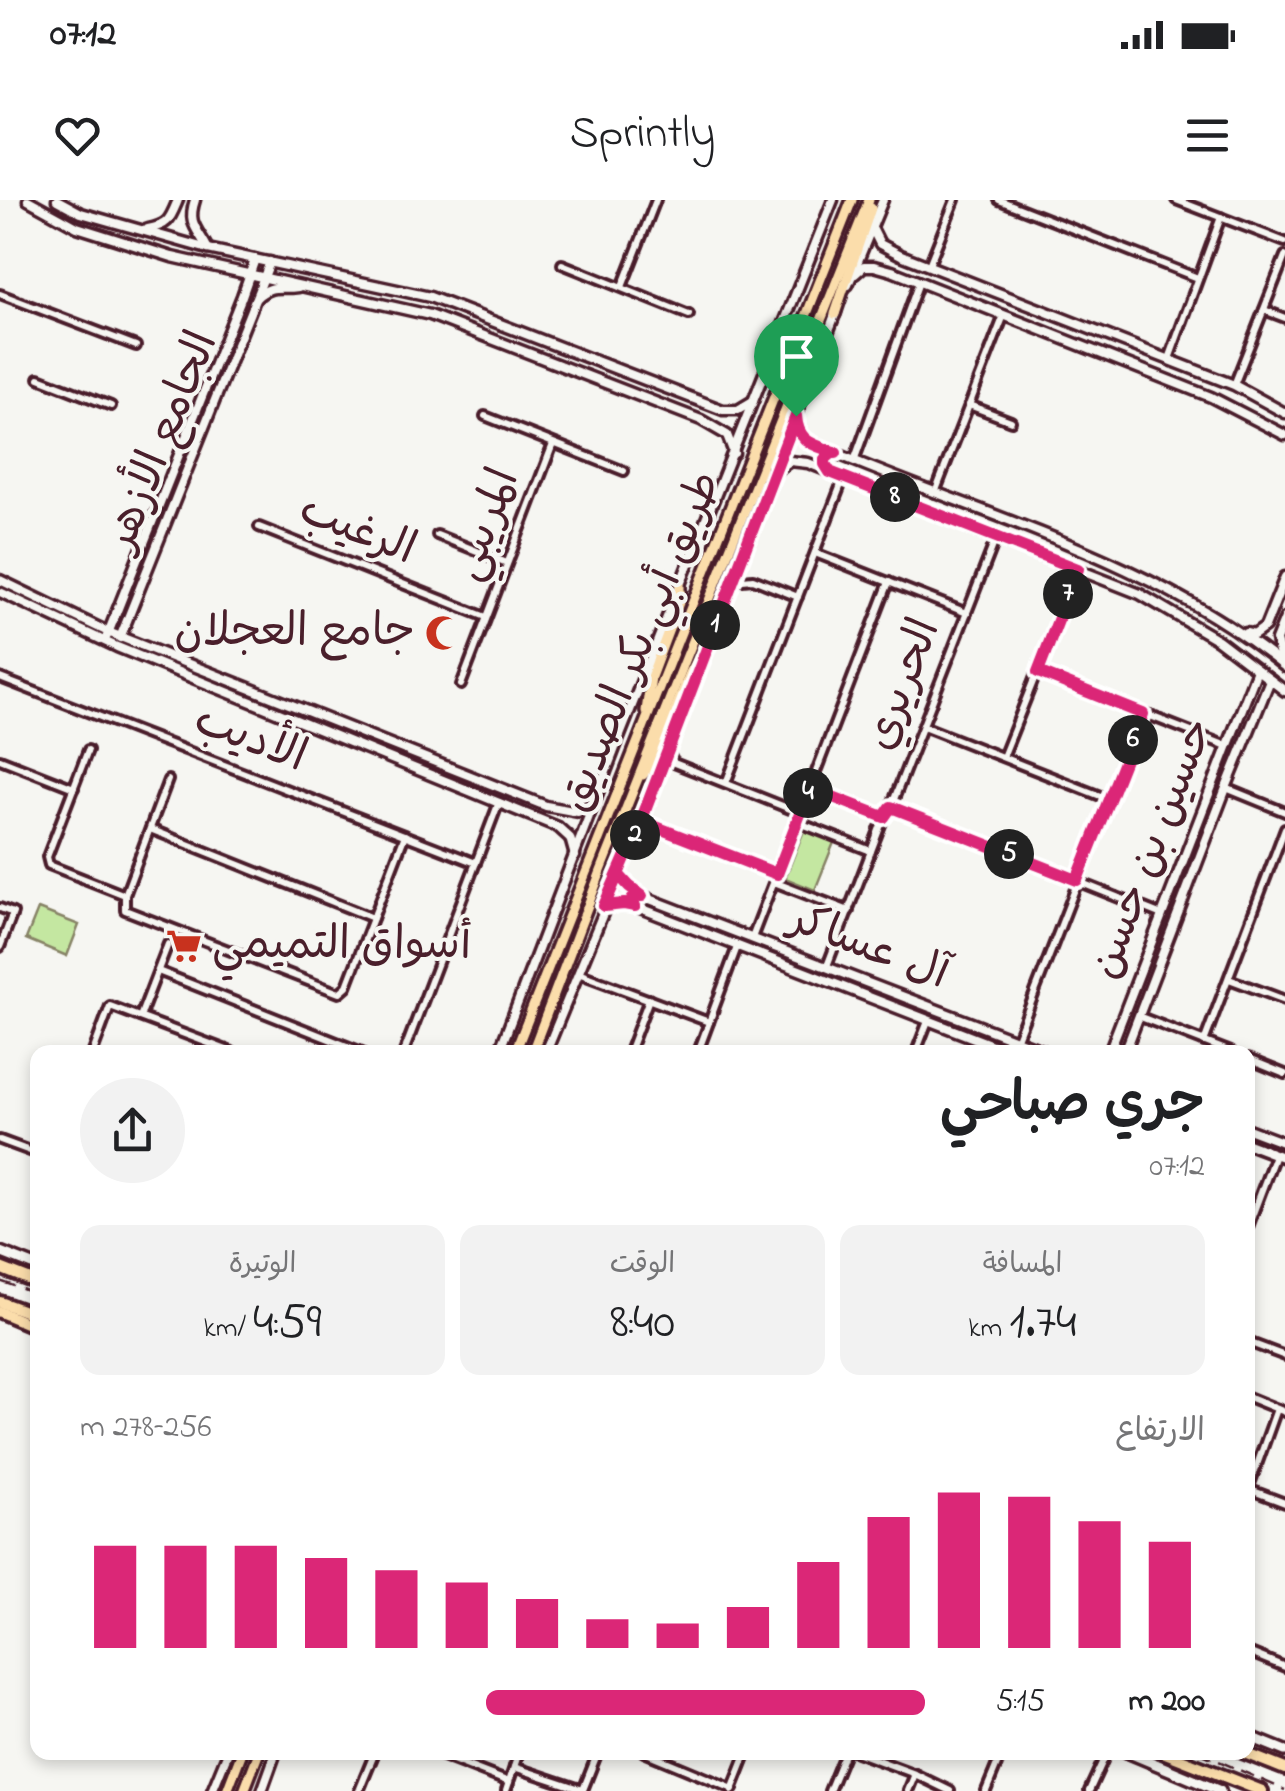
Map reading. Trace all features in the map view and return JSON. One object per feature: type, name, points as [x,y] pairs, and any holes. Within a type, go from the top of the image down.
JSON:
[{"type":"highway","points":[[0,1268],[30,1280]]},
{"type":"highway","points":[[0,1302],[30,1313]]},
{"type":"highway","points":[[0,1315],[30,1326]]},
{"type":"highway","points":[[1255,1757],[1285,1770]]},
{"type":"highway","points":[[1183,1760],[1262,1791]]},
{"type":"main road","name":"طريق أبي بكر الصديق","points":[[519,1045],[852,200]]},
{"type":"main road","name":"طريق أبي بكر الصديق","points":[[535,1045],[871,200]]},
{"type":"main road","points":[[835,314],[871,200]]},
{"type":"main road","points":[[646,720],[648,686],[680,600],[680,585]]},
{"type":"main road","points":[[640,776],[652,766],[694,665],[708,642]]},
{"type":"main road","points":[[0,1252],[30,1264]]},
{"type":"main road","points":[[1255,1739],[1285,1751]]},
{"type":"main road","points":[[227,1791],[239,1760]]},
{"type":"main road","points":[[244,1791],[257,1760]]},
{"type":"main road","points":[[1146,1760],[1220,1791]]},
{"type":"street","points":[[28,200],[56,217],[172,257],[430,315],[701,420],[727,436],[734,455]]},
{"type":"street","points":[[57,200],[81,213],[208,248],[430,297],[731,411],[753,401]]},
{"type":"street","points":[[144,230],[162,226],[178,200]]},
{"type":"street","points":[[195,200],[190,214],[208,248]]},
{"type":"street","points":[[622,288],[656,200]]},
{"type":"street","points":[[501,1045],[833,200]]},
{"type":"street","points":[[549,1045],[641,821],[835,314],[883,200]]},
{"type":"street","points":[[929,264],[955,200]]},
{"type":"street","points":[[998,200],[1198,278]]},
{"type":"street","points":[[1176,200],[1285,242]]},
{"type":"street","points":[[1169,359],[1221,217]]},
{"type":"street","points":[[872,228],[880,244],[901,254],[1234,385],[1285,412]]},
{"type":"street","points":[[892,271],[886,260],[901,254]]},
{"type":"street","points":[[1234,385],[1285,256]]},
{"type":"street","name":"الجامع الأزهر","points":[[106,637],[255,259]]},
{"type":"street","name":"الجامع الأزهر","points":[[119,642],[270,262]]},
{"type":"street","points":[[562,264],[689,315]]},
{"type":"street","points":[[852,278],[864,266],[892,271],[1195,390],[1285,435]]},
{"type":"street","points":[[854,460],[919,282]]},
{"type":"street","points":[[253,301],[265,290],[306,286]]},
{"type":"street","points":[[0,294],[136,346]]},
{"type":"street","points":[[1264,310],[1285,318]]},
{"type":"street","points":[[935,493],[1004,314]]},
{"type":"street","points":[[234,318],[246,322]]},
{"type":"street","points":[[528,351],[534,336]]},
{"type":"street","points":[[1195,390],[1202,372]]},
{"type":"street","points":[[39,378],[111,406]]},
{"type":"street","points":[[701,420],[712,415],[710,404]]},
{"type":"street","points":[[969,405],[1011,421]]},
{"type":"street","points":[[485,416],[624,471]]},
{"type":"street","points":[[796,416],[803,438],[1154,583],[1240,632],[1283,666]]},
{"type":"street","name":"المريبي","points":[[460,685],[553,444]]},
{"type":"street","points":[[181,450],[193,456]]},
{"type":"street","points":[[830,472],[825,459],[836,453]]},
{"type":"street","points":[[774,474],[780,466],[800,460],[1140,594],[1218,640],[1285,692]]},
{"type":"street","points":[[726,784],[844,477]]},
{"type":"street","name":"الرغيب","points":[[259,527],[486,617]]},
{"type":"street","points":[[437,535],[507,563]]},
{"type":"street","name":"الحريري","points":[[828,966],[996,538]]},
{"type":"street","points":[[815,554],[967,613]]},
{"type":"street","points":[[1003,757],[1078,569]]},
{"type":"street","points":[[1240,632],[1261,632],[1285,577]]},
{"type":"street","points":[[731,582],[753,579],[798,598]]},
{"type":"street","points":[[0,580],[106,637]]},
{"type":"street","points":[[752,938],[889,582]]},
{"type":"street","points":[[0,594],[558,810],[578,812],[597,798]]},
{"type":"street","points":[[1283,666],[1276,640],[1285,618]]},
{"type":"street","points":[[119,642],[552,825],[570,838],[574,859]]},
{"type":"street","name":"حسين بن حسن","points":[[1112,1045],[1257,670]]},
{"type":"street","points":[[1038,672],[1226,746]]},
{"type":"street","name":"الأديب","points":[[0,678],[476,864]]},
{"type":"street","name":"حسين بن حسن","points":[[1128,1045],[1270,680]]},
{"type":"street","points":[[1016,1040],[1143,714]]},
{"type":"street","points":[[923,726],[1108,799]]},
{"type":"street","points":[[88,750],[47,858],[49,865],[125,895]]},
{"type":"street","points":[[667,750],[674,763],[871,851]]},
{"type":"street","points":[[0,759],[74,788]]},
{"type":"street","points":[[660,770],[674,763]]},
{"type":"street","points":[[168,780],[125,895],[126,910],[339,993],[347,986],[405,835]]},
{"type":"street","points":[[810,788],[884,817]]},
{"type":"street","points":[[1226,788],[1285,812]]},
{"type":"street","points":[[407,1045],[499,802]]},
{"type":"street","points":[[891,807],[1162,914]]},
{"type":"street","points":[[552,825],[560,820],[558,810]]},
{"type":"street","points":[[641,821],[848,910]]},
{"type":"street","points":[[1204,1042],[1285,828]]},
{"type":"street","points":[[150,830],[372,918]]},
{"type":"street","name":"آل عساكر","points":[[618,874],[642,896],[1029,1045]]},
{"type":"street","points":[[635,906],[632,900],[636,895],[642,896]]},
{"type":"street","name":"آل عساكر","points":[[604,906],[635,906],[986,1045]]},
{"type":"street","points":[[0,908],[13,914],[0,947]]},
{"type":"street","points":[[140,1017],[168,944]]},
{"type":"street","points":[[701,1045],[737,946]]},
{"type":"street","points":[[782,964],[787,951]]},
{"type":"street","points":[[158,971],[344,1045]]},
{"type":"street","points":[[578,973],[710,1022]]},
{"type":"street","points":[[1230,979],[1285,1000]]},
{"type":"street","points":[[632,1045],[649,999]]},
{"type":"street","points":[[96,1045],[110,1006],[214,1045]]},
{"type":"street","points":[[1138,1016],[1212,1045]]},
{"type":"street","points":[[919,1045],[928,1021]]},
{"type":"street","points":[[1255,1062],[1285,1074]]},
{"type":"street","points":[[1255,1132],[1285,1143]]},
{"type":"street","points":[[0,1140],[30,1151]]},
{"type":"street","points":[[1255,1147],[1280,1157],[1255,1212]]},
{"type":"street","points":[[1255,1345],[1285,1356]]},
{"type":"street","points":[[1255,1400],[1281,1410],[1255,1472]]},
{"type":"street","points":[[1255,1492],[1285,1503]]},
{"type":"street","points":[[1255,1655],[1285,1666]]},
{"type":"street","points":[[212,1791],[225,1760]]},
{"type":"street","points":[[262,1791],[273,1760]]},
{"type":"street","points":[[359,1791],[372,1760]]},
{"type":"street","points":[[453,1760],[509,1782]]},
{"type":"street","points":[[506,1791],[516,1760]]},
{"type":"street","points":[[514,1767],[583,1790],[595,1760]]},
{"type":"street","points":[[663,1760],[732,1790],[745,1760]]},
{"type":"street","points":[[829,1791],[842,1760]]},
{"type":"street","points":[[877,1760],[950,1791]]},
{"type":"street","points":[[986,1791],[999,1760]]},
{"type":"street","points":[[1089,1791],[1103,1760]]},
{"type":"street","points":[[908,1791],[914,1774]]},
{"type":"green space","points":[[805,828],[835,840],[815,890],[785,878]]},
{"type":"green space","points":[[38,909],[79,925],[67,956],[26,939]]},
{"type":"railway","points":[[0,1281],[30,1292]]},
{"type":"railway","points":[[1216,1760],[1285,1790]]},
{"type":"place","name":"جامع العجلان","points":[[443,633]]},
{"type":"place","name":"أسواق التميمي","points":[[184,946]]},
{"type":"route","points":[[796,416],[641,821],[604,906],[635,906],[632,900],[636,895],[642,896],[618,874],[641,821],[777,874],[810,788],[884,817],[891,807],[1077,880],[1143,714],[1038,672],[1078,569],[830,472],[825,459],[836,453],[807,442],[797,428],[796,416]]}]
